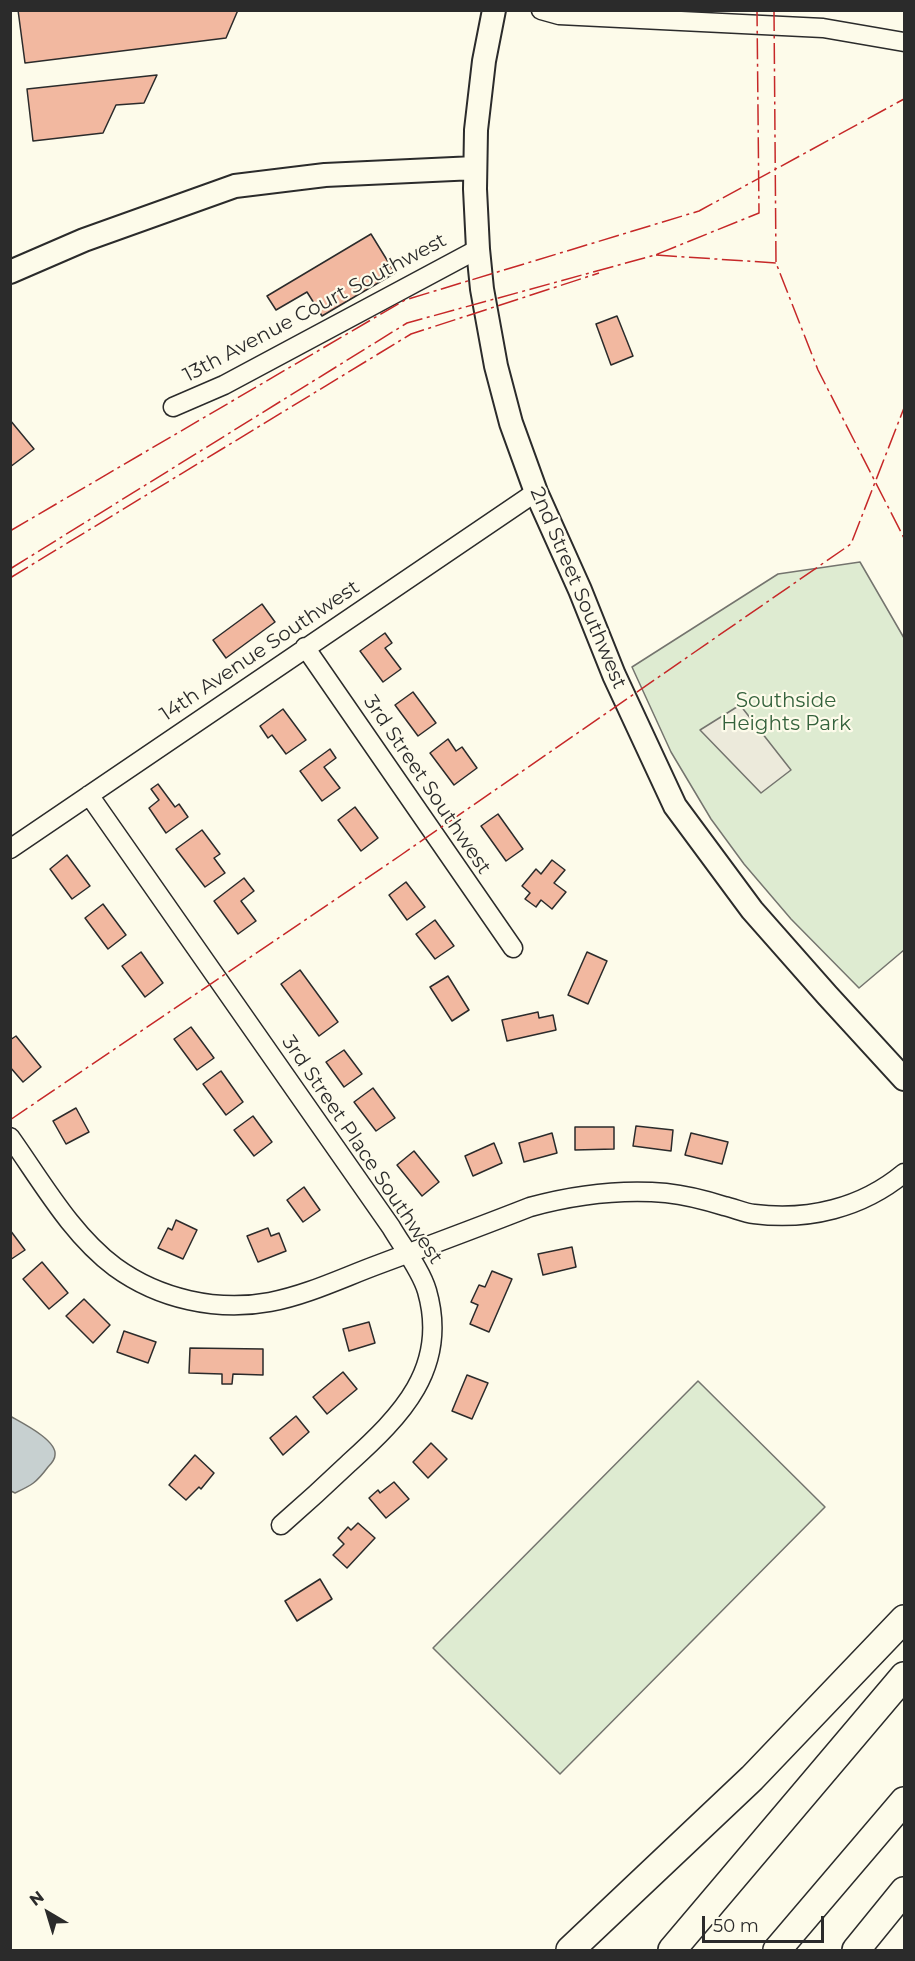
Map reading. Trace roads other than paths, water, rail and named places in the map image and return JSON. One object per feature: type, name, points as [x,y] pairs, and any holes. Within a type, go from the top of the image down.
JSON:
[{"type":"highway","points":[[570,1950],[752,1778],[904,1619]]},
{"type":"highway","points":[[672,1950],[904,1676]]},
{"type":"highway","points":[[777,1950],[904,1801]]},
{"type":"highway","points":[[856,1950],[904,1891]]},
{"type":"highway","points":[[564,1950],[608,1915]]},
{"type":"main road","name":"2nd Street Southwest","points":[[494,10],[484,61],[476,130],[478,249],[482,289],[496,366],[511,423],[536,492],[580,590],[614,675],[675,806],[752,910],[904,1079]]},
{"type":"main road","points":[[15,270],[84,240],[235,186],[325,175],[475,168]]},
{"type":"street","points":[[541,10],[559,15],[824,28],[904,42]]},
{"type":"street","name":"13th Avenue Court Southwest","points":[[172,407],[224,385],[478,249]]},
{"type":"street","name":"14th Avenue Southwest","points":[[10,849],[536,492]]},
{"type":"street","name":"3rd Street Southwest","points":[[305,647],[513,948]]},
{"type":"street","name":"3rd Street Place Southwest","points":[[89,795],[391,1227],[426,1288],[432,1321],[430,1352],[418,1387],[396,1418],[281,1525]]},
{"type":"street","points":[[10,1137],[67,1218],[103,1257],[133,1279],[160,1292],[210,1304],[246,1305],[294,1296],[530,1207],[587,1195],[630,1192],[665,1193],[700,1199],[753,1214],[790,1216],[815,1214],[842,1207],[884,1187],[904,1173]]},
{"type":"park label","name":"Southside Heights Park","points":[[786,712]]}]
